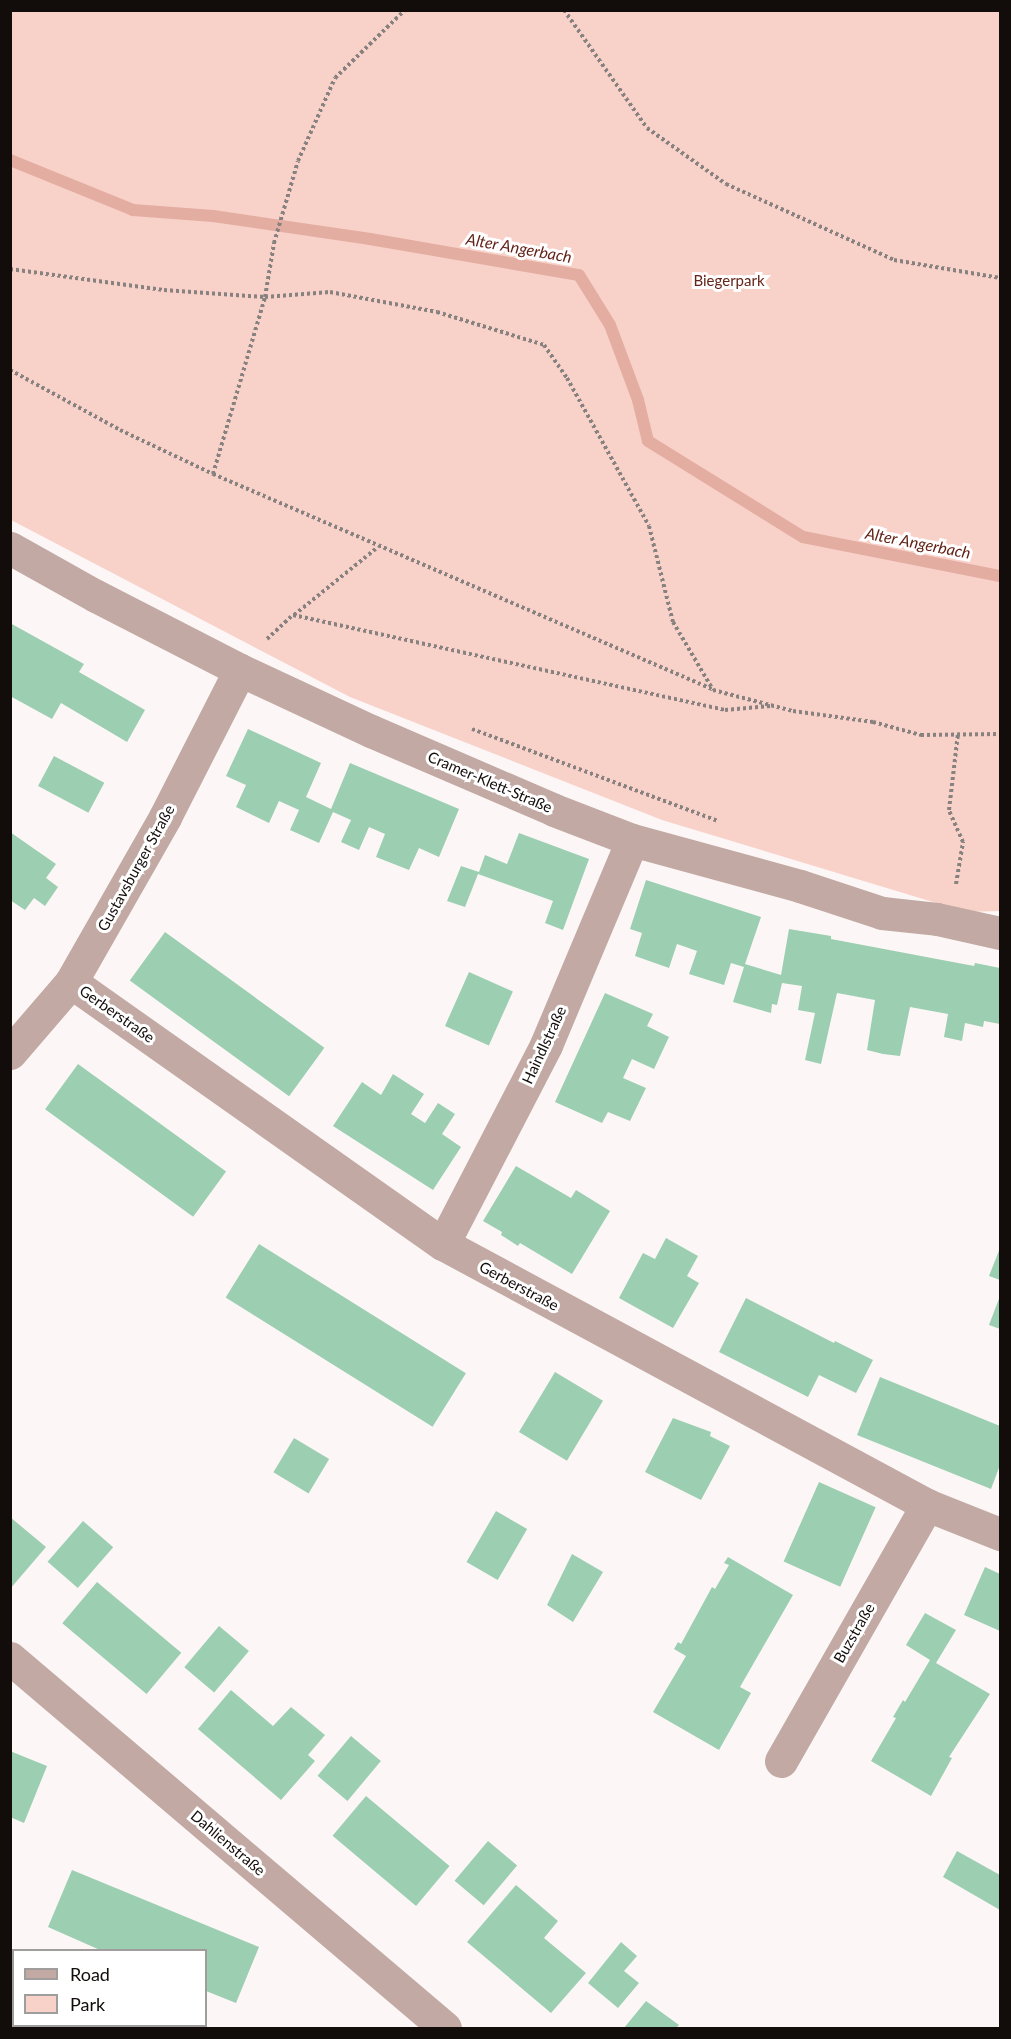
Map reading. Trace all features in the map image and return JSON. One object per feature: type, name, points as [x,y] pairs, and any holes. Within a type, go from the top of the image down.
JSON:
[{"type":"street","name":"Cramer-Klett-Straße","points":[[10,548],[96,596],[240,670],[554,810],[632,840],[800,886],[882,913],[937,919],[1000,933]]},
{"type":"street","name":"Gustavsburger Straße","points":[[10,1053],[71,982],[165,817],[240,670]]},
{"type":"street","name":"Haindlstraße","points":[[443,1244],[546,1045],[632,840]]},
{"type":"street","name":"Gerberstraße","points":[[71,982],[443,1244],[927,1504],[1000,1534]]},
{"type":"street","name":"Buzstraße","points":[[781,1761],[927,1504]]},
{"type":"street","name":"Dahlienstraße","points":[[10,1658],[445,2028]]},
{"type":"path","points":[[213,474],[265,297],[281,213],[298,161],[335,78],[405,10]]},
{"type":"path","points":[[564,10],[647,128],[726,184],[894,260],[1000,278]]},
{"type":"path","points":[[10,269],[164,290],[265,297],[330,292],[437,312],[544,345],[567,378],[649,526],[673,622],[713,690]]},
{"type":"path","points":[[10,370],[120,430],[213,474],[713,690],[775,706],[873,722],[921,735],[1000,734]]},
{"type":"path","points":[[240,670],[257,649],[293,615],[378,547]]},
{"type":"path","points":[[293,615],[725,710],[775,706]]},
{"type":"path","points":[[470,729],[723,823]]},
{"type":"path","points":[[955,893],[963,842],[949,810],[958,733]]},
{"type":"green space","name":"Biegerpark","points":[[10,11],[1000,11],[1000,911],[966,912],[662,820],[350,697],[11,520]]},
{"type":"building","points":[[10,623],[84,664],[79,672],[145,710],[127,742],[61,703],[52,719],[10,696]]},
{"type":"building","points":[[248,729],[321,763],[306,797],[331,809],[350,763],[459,809],[439,857],[419,848],[409,870],[376,857],[385,834],[369,827],[359,850],[341,842],[351,820],[333,812],[319,843],[290,830],[299,810],[279,801],[269,823],[236,807],[246,785],[226,776]]},
{"type":"building","points":[[54,756],[104,783],[88,813],[38,786]]},
{"type":"building","points":[[10,832],[56,864],[46,878],[58,887],[45,906],[34,898],[25,910],[10,900]]},
{"type":"building","points":[[519,833],[589,859],[563,930],[545,923],[553,901],[478,874],[465,907],[447,901],[461,866],[479,872],[485,855],[507,864]]},
{"type":"building","points":[[646,880],[761,917],[745,964],[781,975],[789,929],[974,966],[975,963],[1000,968],[1000,1024],[984,1021],[983,1027],[965,1023],[962,1041],[944,1037],[948,1014],[910,1007],[900,1056],[883,1054],[867,1050],[875,1000],[837,993],[821,1064],[805,1060],[815,1013],[798,1010],[802,986],[782,983],[777,1005],[772,1004],[771,1013],[733,1002],[744,967],[731,963],[724,985],[689,974],[697,951],[677,944],[669,968],[635,956],[642,933],[630,929]]},
{"type":"building","points":[[165,932],[324,1048],[289,1096],[130,981]]},
{"type":"building","points":[[469,972],[513,992],[489,1045],[445,1026]]},
{"type":"building","points":[[605,993],[653,1014],[647,1026],[669,1037],[654,1069],[632,1059],[623,1078],[646,1088],[630,1121],[608,1112],[602,1123],[555,1102]]},
{"type":"building","points":[[78,1064],[226,1172],[193,1217],[45,1109]]},
{"type":"building","points":[[393,1074],[424,1094],[411,1114],[425,1123],[438,1103],[455,1114],[442,1134],[461,1147],[433,1190],[333,1126],[362,1082],[381,1095]]},
{"type":"building","points":[[516,1166],[571,1198],[576,1190],[610,1211],[572,1274],[520,1243],[518,1246],[501,1235],[502,1232],[483,1221]]},
{"type":"building","points":[[666,1238],[698,1256],[687,1276],[699,1283],[673,1328],[619,1298],[643,1253],[655,1259]]},
{"type":"building","points":[[259,1244],[466,1373],[433,1427],[226,1297]]},
{"type":"building","points":[[1000,1248],[1000,1280],[989,1276]]},
{"type":"building","points":[[1000,1296],[1000,1329],[989,1325]]},
{"type":"building","points":[[746,1298],[834,1343],[835,1341],[873,1360],[856,1393],[819,1375],[808,1397],[719,1352]]},
{"type":"building","points":[[555,1372],[603,1401],[567,1461],[519,1432]]},
{"type":"building","points":[[880,1377],[1000,1426],[1000,1465],[991,1489],[857,1435]]},
{"type":"building","points":[[673,1418],[711,1432],[710,1436],[730,1446],[701,1500],[645,1472]]},
{"type":"building","points":[[294,1438],[329,1459],[309,1493],[273,1472]]},
{"type":"building","points":[[819,1482],[876,1507],[840,1587],[784,1561]]},
{"type":"building","points":[[496,1511],[527,1529],[498,1580],[466,1562]]},
{"type":"building","points":[[10,1517],[46,1547],[10,1589]]},
{"type":"building","points":[[83,1521],[113,1547],[78,1588],[48,1562]]},
{"type":"building","points":[[572,1554],[603,1572],[573,1622],[547,1605]]},
{"type":"building","points":[[728,1557],[793,1595],[740,1687],[751,1693],[719,1750],[653,1712],[686,1656],[674,1649],[678,1642],[681,1644],[712,1587],[715,1589],[729,1565],[724,1563]]},
{"type":"building","points":[[985,1567],[1000,1574],[1000,1631],[964,1615]]},
{"type":"building","points":[[97,1582],[181,1653],[147,1694],[62,1623]]},
{"type":"building","points":[[925,1613],[956,1630],[936,1663],[990,1694],[949,1757],[952,1758],[931,1796],[871,1761],[896,1718],[893,1717],[903,1700],[905,1702],[930,1660],[906,1645]]},
{"type":"building","points":[[219,1626],[249,1651],[214,1692],[184,1667]]},
{"type":"building","points":[[231,1690],[273,1726],[291,1707],[325,1735],[308,1755],[315,1761],[281,1800],[198,1729]]},
{"type":"building","points":[[351,1736],[381,1761],[347,1801],[318,1776]]},
{"type":"building","points":[[10,1751],[47,1766],[24,1823],[10,1817]]},
{"type":"building","points":[[366,1796],[449,1866],[416,1906],[333,1836]]},
{"type":"building","points":[[488,1841],[517,1865],[484,1905],[455,1881]]},
{"type":"building","points":[[957,1851],[1000,1875],[1000,1910],[943,1877]]},
{"type":"building","points":[[72,1870],[259,1947],[236,2003],[207,1991],[207,1949],[98,1949],[48,1927]]},
{"type":"building","points":[[516,1885],[558,1921],[544,1938],[586,1973],[551,2013],[467,1942]]},
{"type":"building","points":[[621,1942],[637,1956],[624,1971],[639,1983],[618,2008],[588,1983]]},
{"type":"building","points":[[646,2001],[679,2025],[676,2028],[624,2028]]},
{"type":"waterway","name":"Alter Angerbach","points":[[10,160],[133,210],[213,216],[370,239],[579,275],[610,325],[638,400],[648,441],[803,537],[1000,576]]}]
